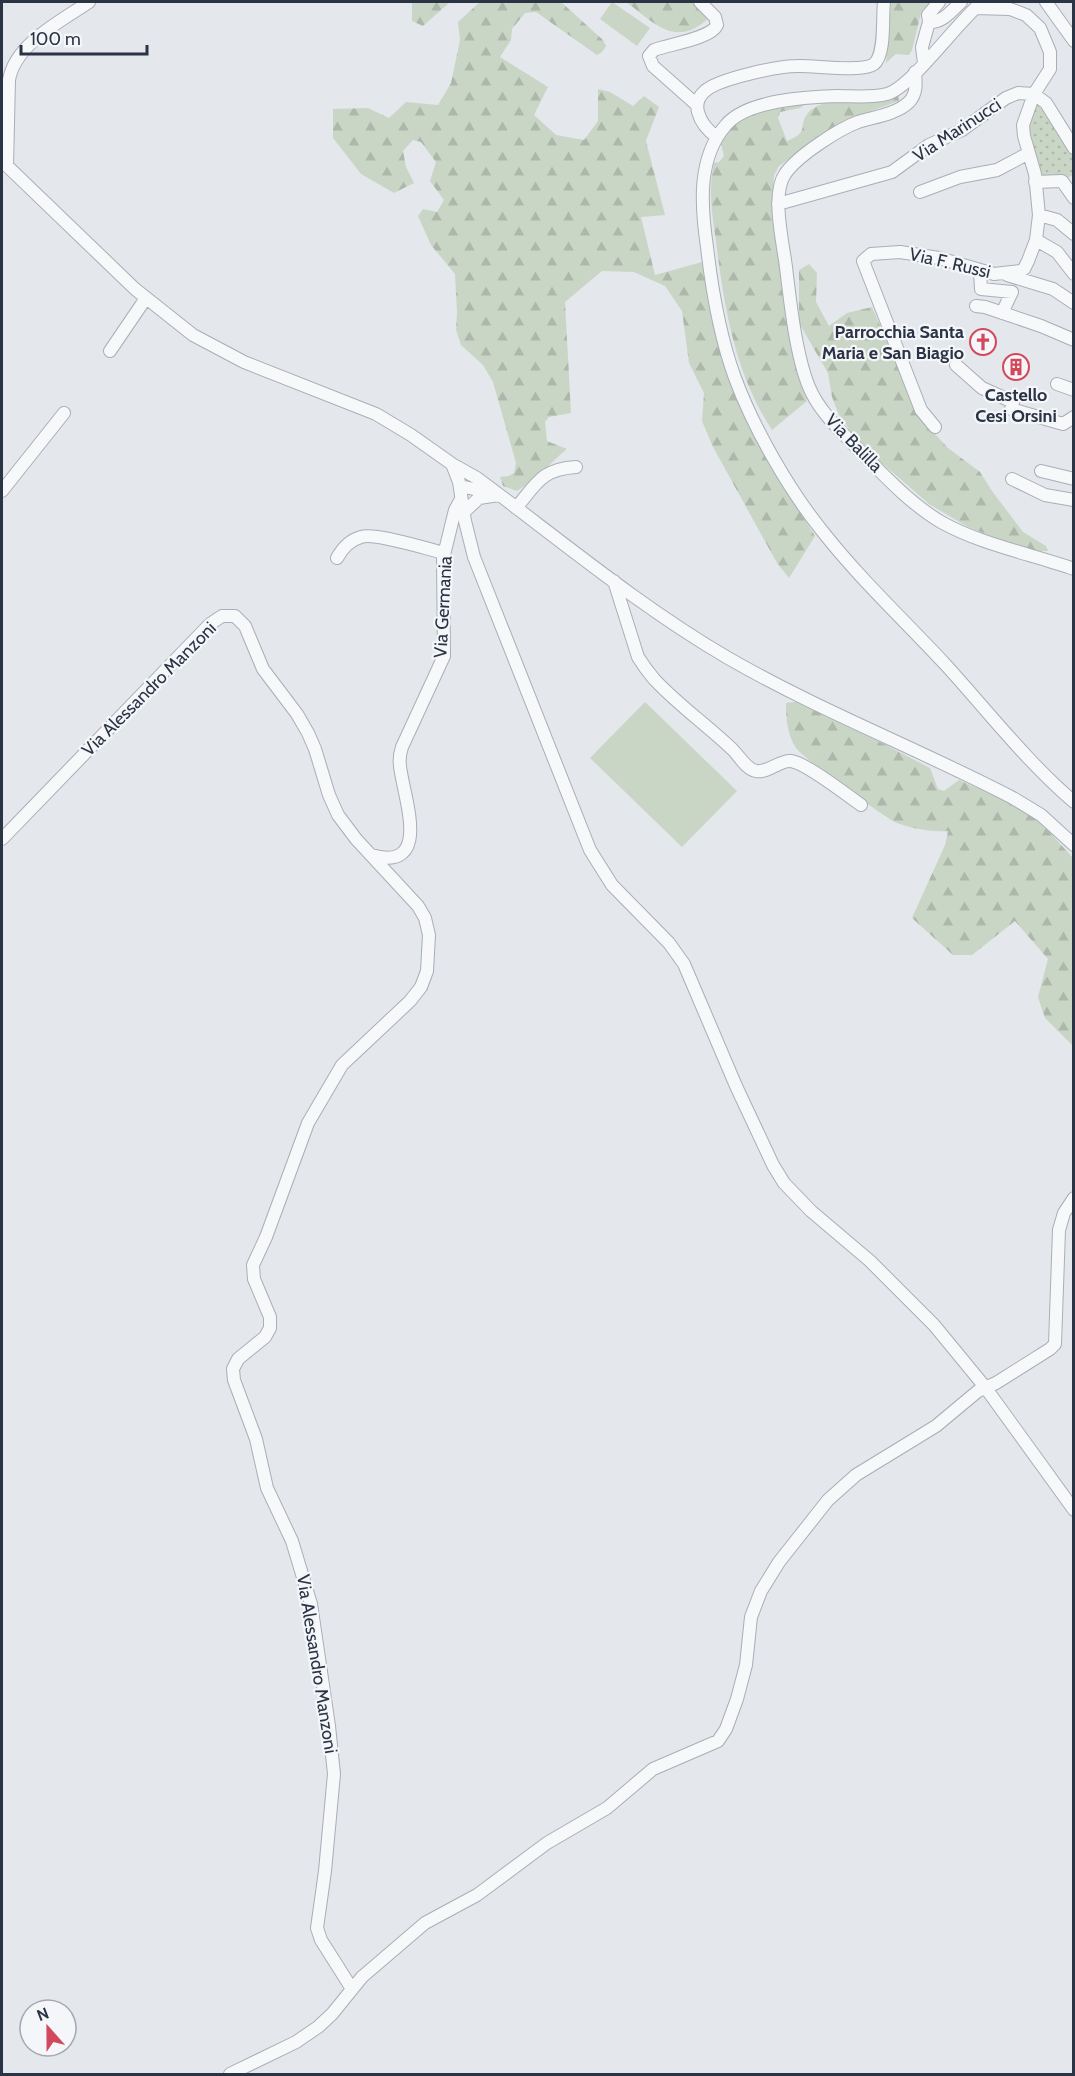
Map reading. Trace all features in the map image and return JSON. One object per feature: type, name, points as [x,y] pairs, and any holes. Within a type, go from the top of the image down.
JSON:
[{"type":"street","points":[[89,2],[32,43],[12,66],[9,80],[4,163],[146,298],[185,329],[222,351],[376,414],[484,483],[635,597],[694,637],[765,678],[1013,798],[1041,815],[1074,845]]},
{"type":"street","points":[[700,2],[716,19],[715,30],[654,50],[649,56],[653,66],[697,105],[704,126],[717,137]]},
{"type":"street","points":[[697,105],[702,94],[715,84],[773,69],[798,66],[860,68],[873,64],[878,58],[881,44],[884,2]]},
{"type":"street","points":[[924,63],[922,47],[929,21],[928,15],[939,2]]},
{"type":"street","points":[[929,21],[936,22],[961,2]]},
{"type":"street","points":[[1046,2],[1074,41]]},
{"type":"street","points":[[1006,274],[1024,269],[1036,240],[1039,214],[1023,125],[1034,94],[1047,75],[1051,63],[1048,47],[1040,28],[1029,17],[1014,10],[978,5],[901,87],[884,94],[813,97],[751,109],[734,117],[717,137],[708,159],[703,182],[706,246],[729,359],[742,397],[757,426],[786,478],[823,532],[1043,773],[1074,802]]},
{"type":"street","points":[[778,204],[780,184],[792,165],[803,155],[849,126],[894,110],[909,102],[916,88],[915,72]]},
{"type":"street","name":"Via Marinucci","points":[[778,204],[889,173],[929,146],[962,130],[1006,98],[1018,93],[1034,94]]},
{"type":"street","points":[[1034,94],[1046,103],[1074,148]]},
{"type":"street","points":[[920,192],[955,179],[997,170],[1029,153]]},
{"type":"street","points":[[1035,182],[1062,181],[1074,198]]},
{"type":"street","name":"Via Balilla","points":[[778,204],[801,362],[811,392],[825,414],[907,496],[939,520],[968,534],[1074,569]]},
{"type":"street","points":[[1039,214],[1057,220],[1074,234]]},
{"type":"street","points":[[1036,240],[1057,252],[1074,274]]},
{"type":"street","name":"Via F. Russi","points":[[935,426],[921,410],[863,261],[871,254],[900,252],[939,258],[980,271],[1006,274],[1017,279],[1036,282],[1053,289],[1074,303]]},
{"type":"street","points":[[980,271],[981,289],[1012,292],[1002,313]]},
{"type":"street","points":[[110,351],[146,298]]},
{"type":"street","points":[[976,306],[1041,326],[1074,340]]},
{"type":"street","points":[[956,365],[982,388],[1012,402],[1011,409],[1063,424],[1074,417]]},
{"type":"street","points":[[1074,379],[1072,381],[1074,390]]},
{"type":"street","points":[[1057,384],[1074,390]]},
{"type":"street","points":[[2,491],[64,413]]},
{"type":"street","points":[[452,464],[477,564],[590,850],[612,885],[669,944],[690,975],[736,1086],[777,1171],[805,1205],[870,1261],[934,1325],[985,1387],[1074,1510]]},
{"type":"street","points":[[516,508],[547,473],[558,468],[576,467]]},
{"type":"street","points":[[1041,471],[1074,479]]},
{"type":"street","points":[[1012,478],[1045,495],[1074,500]]},
{"type":"street","points":[[460,492],[470,480],[484,483]]},
{"type":"street","points":[[460,492],[484,490],[499,495]]},
{"type":"street","name":"Via Germania","points":[[370,855],[387,858],[395,856],[405,850],[410,841],[408,806],[400,757],[402,747],[444,656],[442,589],[444,553],[452,531],[460,492]]},
{"type":"street","points":[[463,513],[479,498],[499,495]]},
{"type":"street","points":[[337,558],[350,542],[366,536],[444,553]]},
{"type":"street","points":[[614,580],[638,657],[645,669],[656,682],[748,766],[757,771],[792,761],[861,805]]},
{"type":"street","name":"Via Alessandro Manzoni","points":[[2,839],[210,624],[218,618],[230,615],[238,617],[243,622],[263,669],[301,721],[313,744],[334,807],[370,855],[422,912],[429,935],[427,971],[421,987],[339,1068],[308,1123],[266,1237],[253,1265],[254,1279],[270,1317],[270,1328],[265,1337],[238,1359],[232,1372],[254,1431],[267,1488],[292,1541],[311,1604],[334,1774],[317,1931],[352,1989]]},
{"type":"street","points":[[230,2074],[307,2036],[328,2019],[368,1972],[425,1923],[477,1895],[552,1840],[603,1811],[654,1769],[718,1741],[726,1729],[737,1699],[746,1665],[755,1604],[779,1562],[828,1500],[864,1470],[941,1422],[975,1393],[999,1382],[1055,1344],[1059,1230],[1064,1214],[1074,1198]]},
{"type":"green space","points":[[412,2],[450,2],[423,26],[412,21]]},
{"type":"green space","points":[[480,2],[561,2],[603,40],[606,46],[597,55],[536,12],[525,13],[512,29],[511,40],[500,57],[548,87],[534,115],[556,135],[584,140],[598,121],[598,89],[610,92],[633,106],[644,96],[659,107],[646,141],[665,215],[641,217],[655,275],[702,262],[723,354],[792,499],[815,536],[789,578],[777,563],[713,447],[702,421],[704,393],[689,363],[682,311],[665,286],[634,272],[602,271],[565,302],[571,413],[549,417],[545,422],[547,441],[567,449],[524,487],[517,491],[503,486],[500,477],[514,473],[516,463],[493,382],[483,365],[461,345],[456,330],[455,274],[431,245],[418,216],[423,209],[437,212],[444,200],[430,181],[436,162],[421,142],[413,140],[403,151],[406,167],[414,183],[394,193],[361,174],[333,138],[333,109],[368,108],[389,118],[406,102],[438,105],[451,83],[460,40],[458,22]]},
{"type":"green space","points":[[612,2],[650,28],[637,46],[600,19]]},
{"type":"green space","points":[[626,2],[694,2],[709,18],[686,32],[675,32],[656,24]]},
{"type":"green space","points":[[891,2],[931,2],[921,13],[909,55],[896,54],[886,63]]},
{"type":"green space","points":[[898,94],[899,101],[835,126],[779,166],[774,175],[773,192],[792,352],[807,401],[772,430],[759,409],[740,363],[727,315],[711,193],[714,163],[719,162],[724,156],[720,140],[737,120],[760,109],[812,100],[800,108],[780,112],[778,118],[787,141],[799,134],[805,118],[815,107],[837,100]]},
{"type":"green space","points":[[1034,101],[1050,114],[1073,154],[1073,175],[1064,180],[1037,180],[1025,133]]},
{"type":"green space","points":[[809,264],[817,273],[816,302],[829,326],[847,313],[872,307],[906,386],[918,410],[935,434],[948,448],[980,472],[1023,532],[1046,546],[1048,551],[1030,551],[968,527],[929,504],[859,443],[839,415],[832,397],[828,373],[799,323],[799,270]]},
{"type":"green space","points":[[801,701],[930,768],[938,789],[944,791],[959,780],[1031,812],[1073,858],[1073,1046],[1045,1018],[1038,997],[1048,959],[1015,921],[972,955],[953,955],[912,918],[945,845],[948,831],[922,830],[897,823],[877,811],[802,754],[791,737],[786,709],[786,703]]},
{"type":"green space","points":[[645,702],[737,791],[682,847],[590,758]]},
{"type":"place","name":"Parrocchia Santa Maria e San Biagio","points":[[983,342]]},
{"type":"place","name":"Castello Cesi Orsini","points":[[1016,367]]}]
